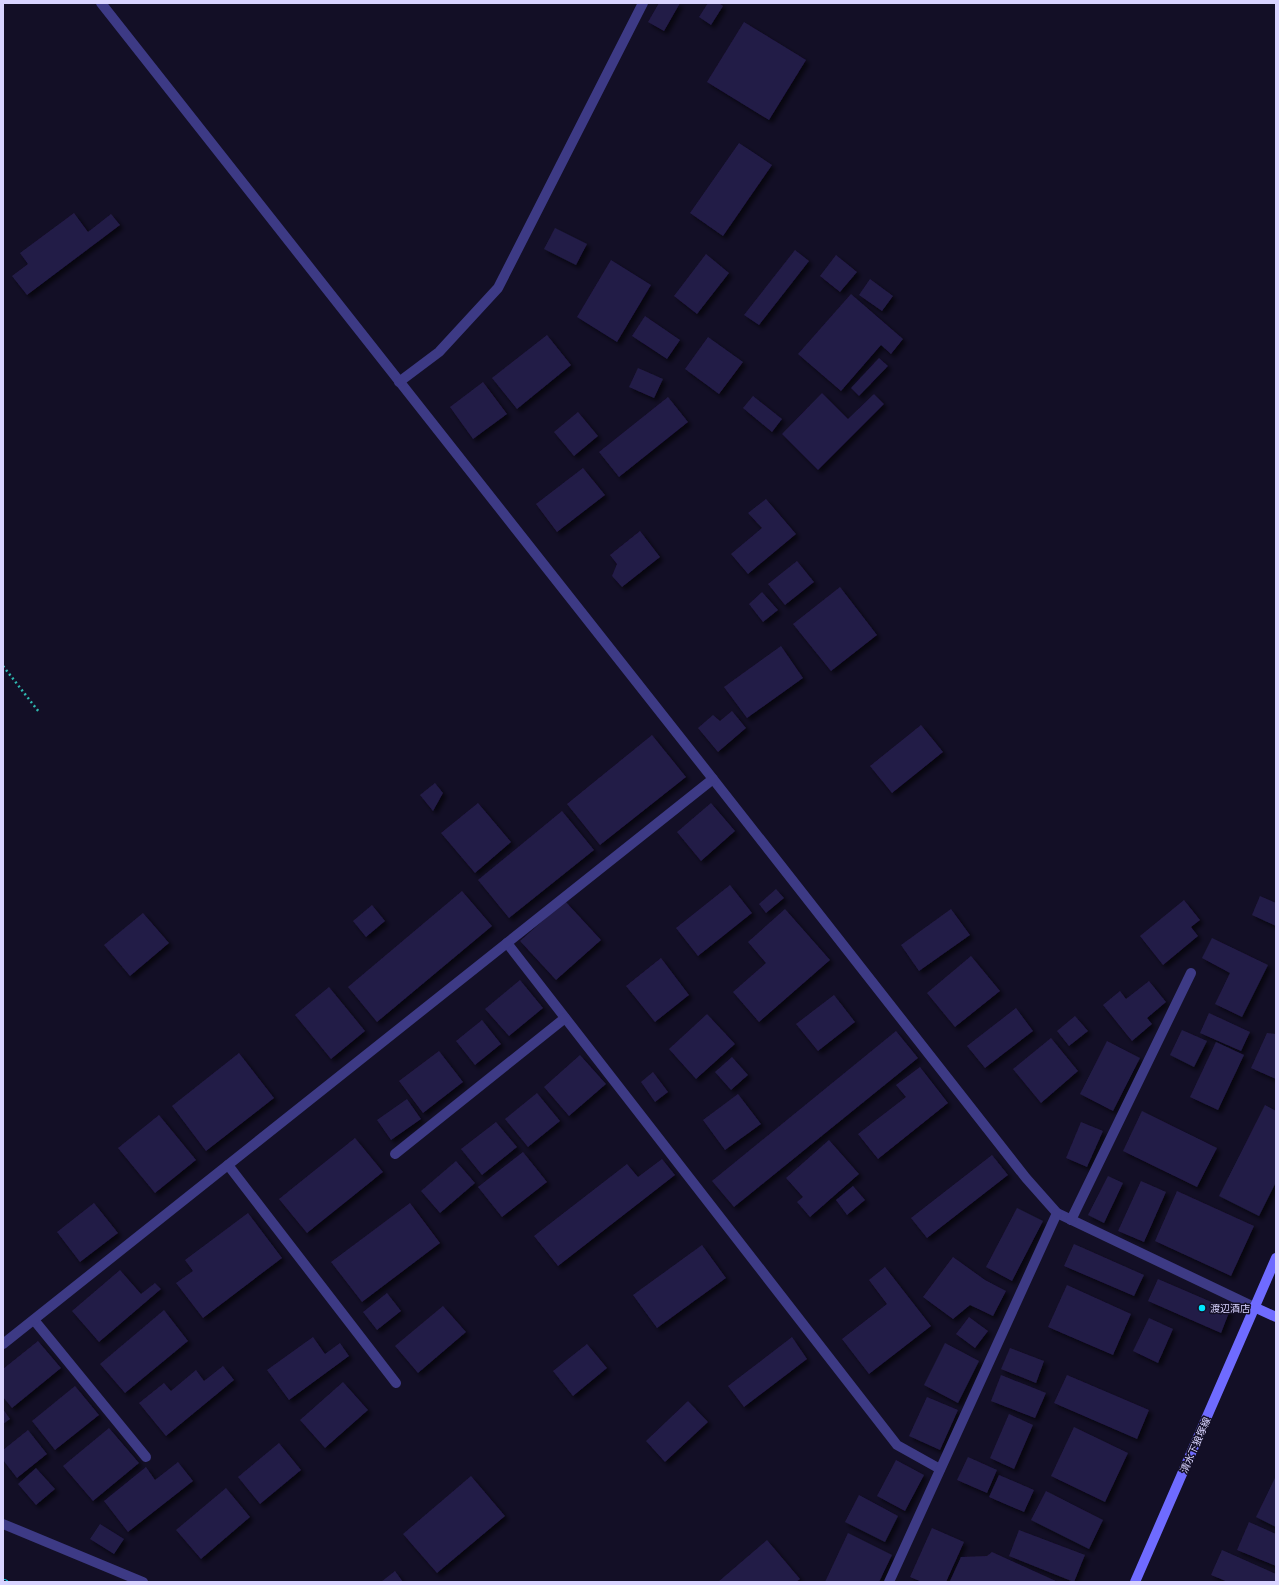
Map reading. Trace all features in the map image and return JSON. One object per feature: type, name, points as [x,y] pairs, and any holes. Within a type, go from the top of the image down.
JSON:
[{"type":"main road","name":"清水下狼塚線","points":[[1135,1582],[1276,1258]]},
{"type":"main road","points":[[1254,1307],[1276,1317]]},
{"type":"street","points":[[101,3],[713,778],[1026,1178],[1057,1213],[1254,1307]]},
{"type":"street","points":[[399,382],[439,352],[498,288],[643,3]]},
{"type":"street","points":[[3,1344],[713,778]]},
{"type":"street","points":[[507,943],[898,1445],[940,1469]]},
{"type":"street","points":[[1071,1220],[1191,973]]},
{"type":"street","points":[[395,1154],[565,1018]]},
{"type":"street","points":[[228,1165],[396,1383]]},
{"type":"street","points":[[889,1582],[1057,1213]]},
{"type":"street","points":[[34,1320],[146,1457]]},
{"type":"street","points":[[3,1524],[143,1582]]},
{"type":"path","points":[[3,666],[38,712]]},
{"type":"building","points":[[659,3],[680,3],[664,31],[648,22]]},
{"type":"building","points":[[708,3],[719,3],[723,6],[711,25],[699,17]]},
{"type":"building","points":[[744,22],[806,60],[769,120],[707,82]]},
{"type":"building","points":[[739,143],[772,165],[723,236],[690,213]]},
{"type":"building","points":[[74,213],[88,232],[111,214],[120,225],[27,295],[12,276],[28,264],[20,253]]},
{"type":"building","points":[[555,228],[587,244],[576,265],[544,249]]},
{"type":"building","points":[[795,250],[809,261],[759,325],[744,315]]},
{"type":"building","points":[[706,254],[729,273],[697,314],[674,296]]},
{"type":"building","points":[[836,255],[857,272],[840,292],[820,276]]},
{"type":"building","points":[[611,260],[651,285],[617,342],[577,317]]},
{"type":"building","points":[[870,279],[893,296],[882,311],[859,295]]},
{"type":"building","points":[[851,294],[903,339],[891,354],[881,345],[841,391],[798,354]]},
{"type":"building","points":[[645,316],[680,340],[667,359],[632,336]]},
{"type":"building","points":[[547,335],[571,365],[517,409],[492,378]]},
{"type":"building","points":[[708,337],[743,362],[719,394],[685,369]]},
{"type":"building","points":[[879,358],[888,366],[859,396],[851,388]]},
{"type":"building","points":[[638,368],[663,379],[654,398],[629,387]]},
{"type":"building","points":[[483,382],[507,414],[473,439],[450,407]]},
{"type":"building","points":[[822,393],[848,419],[874,394],[884,404],[818,470],[782,434]]},
{"type":"building","points":[[753,396],[782,419],[772,432],[743,408]]},
{"type":"building","points":[[668,397],[688,422],[619,477],[599,452]]},
{"type":"building","points":[[578,412],[598,436],[574,456],[554,432]]},
{"type":"building","points":[[583,468],[605,495],[557,532],[536,504]]},
{"type":"building","points":[[766,499],[796,534],[748,574],[731,554],[762,528],[748,513]]},
{"type":"building","points":[[640,531],[660,557],[622,587],[612,576],[617,564],[610,555]]},
{"type":"building","points":[[797,561],[814,582],[785,605],[768,584]]},
{"type":"building","points":[[840,587],[877,635],[831,671],[793,624]]},
{"type":"building","points":[[762,592],[778,610],[763,622],[749,604]]},
{"type":"building","points":[[781,646],[803,678],[747,718],[724,687]]},
{"type":"building","points":[[732,711],[746,728],[718,752],[698,728],[713,715],[720,721]]},
{"type":"building","points":[[921,725],[943,752],[892,793],[870,766]]},
{"type":"building","points":[[652,735],[686,777],[600,845],[567,804]]},
{"type":"building","points":[[435,783],[443,793],[433,811],[420,795]]},
{"type":"building","points":[[478,803],[511,842],[475,873],[441,833]]},
{"type":"building","points":[[711,803],[735,831],[701,861],[677,832]]},
{"type":"building","points":[[562,811],[594,850],[509,918],[478,880]]},
{"type":"building","points":[[730,885],[752,913],[698,956],[676,928]]},
{"type":"building","points":[[776,889],[784,898],[766,913],[759,904]]},
{"type":"building","points":[[462,891],[492,926],[377,1022],[348,987]]},
{"type":"building","points":[[1260,896],[1276,903],[1276,926],[1252,915]]},
{"type":"building","points":[[1184,900],[1200,920],[1191,927],[1198,936],[1163,965],[1140,936]]},
{"type":"building","points":[[565,901],[601,940],[556,980],[520,941]]},
{"type":"building","points":[[372,905],[385,921],[366,937],[353,921]]},
{"type":"building","points":[[785,909],[830,960],[759,1022],[733,992],[766,963],[748,942]]},
{"type":"building","points":[[951,909],[970,935],[919,971],[901,945]]},
{"type":"building","points":[[143,913],[169,943],[130,976],[104,945]]},
{"type":"building","points":[[1212,938],[1268,965],[1242,1017],[1215,1004],[1230,973],[1202,958]]},
{"type":"building","points":[[971,956],[1000,991],[955,1027],[927,993]]},
{"type":"building","points":[[661,958],[689,995],[655,1022],[626,986]]},
{"type":"building","points":[[520,980],[543,1008],[509,1036],[485,1009]]},
{"type":"building","points":[[1149,981],[1166,1002],[1147,1018],[1152,1024],[1132,1041],[1103,1005],[1120,991],[1126,999]]},
{"type":"building","points":[[329,987],[365,1031],[331,1059],[295,1015]]},
{"type":"building","points":[[834,995],[855,1022],[818,1051],[796,1024]]},
{"type":"building","points":[[1016,1008],[1033,1031],[985,1068],[967,1046]]},
{"type":"building","points":[[1209,1013],[1250,1032],[1241,1051],[1200,1033]]},
{"type":"building","points":[[707,1014],[735,1044],[696,1079],[669,1049]]},
{"type":"building","points":[[1075,1016],[1088,1031],[1069,1046],[1057,1031]]},
{"type":"building","points":[[482,1020],[501,1044],[475,1065],[456,1041]]},
{"type":"building","points":[[1182,1030],[1207,1041],[1194,1067],[1170,1055]]},
{"type":"building","points":[[896,1031],[918,1058],[734,1207],[712,1181]]},
{"type":"building","points":[[1267,1033],[1276,1034],[1276,1079],[1251,1068]]},
{"type":"building","points":[[1051,1038],[1078,1071],[1041,1103],[1013,1069]]},
{"type":"building","points":[[1107,1041],[1140,1058],[1113,1111],[1080,1094]]},
{"type":"building","points":[[1216,1042],[1244,1055],[1218,1110],[1190,1097]]},
{"type":"building","points":[[439,1051],[463,1082],[423,1113],[399,1081]]},
{"type":"building","points":[[239,1053],[274,1098],[206,1151],[172,1106]]},
{"type":"building","points":[[580,1055],[606,1084],[569,1116],[544,1087]]},
{"type":"building","points":[[732,1057],[748,1075],[731,1090],[715,1072]]},
{"type":"building","points":[[920,1067],[948,1103],[878,1159],[858,1134],[906,1097],[896,1085]]},
{"type":"building","points":[[653,1072],[668,1092],[655,1102],[641,1082]]},
{"type":"building","points":[[537,1093],[560,1121],[528,1147],[505,1119]]},
{"type":"building","points":[[738,1094],[761,1124],[725,1150],[703,1120]]},
{"type":"building","points":[[407,1099],[421,1119],[391,1140],[377,1120]]},
{"type":"building","points":[[1265,1105],[1276,1111],[1276,1182],[1259,1216],[1219,1196]]},
{"type":"building","points":[[1142,1111],[1217,1148],[1197,1187],[1123,1151]]},
{"type":"building","points":[[159,1115],[196,1160],[155,1193],[118,1148]]},
{"type":"building","points":[[496,1122],[517,1147],[482,1175],[461,1149]]},
{"type":"building","points":[[1081,1122],[1103,1131],[1087,1167],[1066,1158]]},
{"type":"building","points":[[355,1138],[383,1172],[307,1233],[279,1199]]},
{"type":"building","points":[[829,1140],[859,1174],[810,1217],[797,1202],[803,1197],[786,1178]]},
{"type":"building","points":[[523,1152],[547,1182],[502,1217],[478,1187]]},
{"type":"building","points":[[992,1155],[1008,1175],[927,1238],[911,1218]]},
{"type":"building","points":[[662,1159],[675,1175],[558,1266],[534,1236],[627,1164],[638,1177]]},
{"type":"building","points":[[456,1161],[475,1183],[440,1213],[421,1191]]},
{"type":"building","points":[[1108,1176],[1123,1183],[1104,1223],[1088,1215]]},
{"type":"building","points":[[1141,1181],[1166,1192],[1144,1242],[1118,1231]]},
{"type":"building","points":[[853,1186],[865,1200],[847,1215],[836,1200]]},
{"type":"building","points":[[1177,1191],[1254,1226],[1231,1276],[1155,1241]]},
{"type":"building","points":[[94,1203],[118,1233],[80,1262],[57,1232]]},
{"type":"building","points":[[410,1203],[440,1243],[362,1302],[331,1262]]},
{"type":"building","points":[[1017,1208],[1043,1221],[1012,1281],[986,1267]]},
{"type":"building","points":[[248,1213],[282,1258],[203,1318],[176,1283],[193,1271],[185,1260]]},
{"type":"building","points":[[1074,1244],[1144,1275],[1134,1296],[1064,1266]]},
{"type":"building","points":[[702,1245],[726,1278],[657,1328],[633,1295]]},
{"type":"building","points":[[953,1257],[985,1280],[1006,1291],[993,1316],[970,1305],[953,1319],[923,1297]]},
{"type":"building","points":[[885,1267],[931,1326],[869,1374],[842,1339],[887,1304],[869,1280]]},
{"type":"building","points":[[120,1270],[141,1294],[155,1283],[161,1289],[99,1342],[72,1311]]},
{"type":"building","points":[[1158,1279],[1230,1310],[1221,1333],[1148,1301]]},
{"type":"building","points":[[1067,1285],[1131,1314],[1113,1355],[1048,1327]]},
{"type":"building","points":[[387,1293],[401,1311],[377,1330],[363,1312]]},
{"type":"building","points":[[443,1306],[466,1332],[418,1373],[395,1346]]},
{"type":"building","points":[[164,1310],[188,1341],[125,1393],[100,1364]]},
{"type":"building","points":[[969,1317],[988,1331],[975,1348],[956,1334]]},
{"type":"building","points":[[1149,1318],[1173,1329],[1158,1363],[1133,1351]]},
{"type":"building","points":[[313,1337],[325,1354],[340,1343],[349,1356],[289,1400],[267,1370]]},
{"type":"building","points":[[792,1337],[807,1359],[744,1407],[728,1386]]},
{"type":"building","points":[[38,1341],[61,1368],[12,1408],[3,1397],[3,1369]]},
{"type":"building","points":[[945,1343],[979,1361],[958,1403],[924,1385]]},
{"type":"building","points":[[587,1344],[607,1368],[573,1396],[553,1371]]},
{"type":"building","points":[[1010,1348],[1044,1361],[1036,1383],[1001,1369]]},
{"type":"building","points":[[223,1366],[234,1380],[166,1436],[139,1403],[164,1383],[171,1391],[196,1370],[204,1381]]},
{"type":"building","points":[[1001,1375],[1046,1393],[1035,1418],[991,1401]]},
{"type":"building","points":[[1067,1375],[1149,1410],[1137,1439],[1054,1403]]},
{"type":"building","points":[[343,1382],[368,1410],[325,1448],[300,1420]]},
{"type":"building","points":[[75,1386],[99,1415],[55,1450],[32,1421]]},
{"type":"building","points":[[927,1397],[958,1410],[940,1450],[909,1436]]},
{"type":"building","points":[[688,1401],[708,1422],[665,1462],[646,1441]]},
{"type":"building","points":[[3,1409],[10,1419],[3,1424]]},
{"type":"building","points":[[1009,1414],[1033,1425],[1014,1469],[990,1458]]},
{"type":"building","points":[[1074,1427],[1128,1453],[1105,1502],[1051,1476]]},
{"type":"building","points":[[109,1428],[139,1463],[93,1501],[63,1466]]},
{"type":"building","points":[[28,1430],[47,1454],[17,1478],[3,1460],[3,1450]]},
{"type":"building","points":[[279,1443],[301,1470],[260,1504],[238,1477]]},
{"type":"building","points":[[968,1457],[997,1470],[987,1493],[957,1480]]},
{"type":"building","points":[[896,1460],[924,1475],[905,1511],[877,1496]]},
{"type":"building","points":[[178,1462],[193,1481],[128,1532],[104,1501],[146,1467],[155,1480]]},
{"type":"building","points":[[36,1468],[55,1489],[36,1505],[18,1484]]},
{"type":"building","points":[[999,1475],[1034,1490],[1024,1512],[989,1497]]},
{"type":"building","points":[[471,1476],[505,1516],[437,1573],[403,1534]]},
{"type":"building","points":[[1276,1476],[1276,1527],[1256,1517]]},
{"type":"building","points":[[226,1488],[250,1517],[201,1559],[176,1530]]},
{"type":"building","points":[[1046,1491],[1103,1520],[1089,1549],[1031,1520]]},
{"type":"building","points":[[859,1495],[898,1516],[885,1542],[845,1522]]},
{"type":"building","points":[[1249,1522],[1276,1534],[1276,1566],[1237,1550]]},
{"type":"building","points":[[100,1524],[124,1539],[114,1554],[90,1539]]},
{"type":"building","points":[[932,1528],[964,1542],[946,1582],[922,1582],[910,1577]]},
{"type":"building","points":[[1019,1530],[1085,1555],[1074,1582],[1009,1556]]},
{"type":"building","points":[[848,1533],[892,1555],[879,1582],[825,1582]]},
{"type":"building","points":[[767,1540],[800,1579],[796,1582],[718,1582]]},
{"type":"building","points":[[1222,1550],[1276,1574],[1276,1582],[1228,1582],[1211,1575]]},
{"type":"building","points":[[992,1552],[1058,1582],[950,1581],[961,1557],[987,1556]]},
{"type":"building","points":[[395,1571],[403,1582],[381,1582]]},
{"type":"place","name":"渡辺酒店","points":[[1202,1308]]}]
